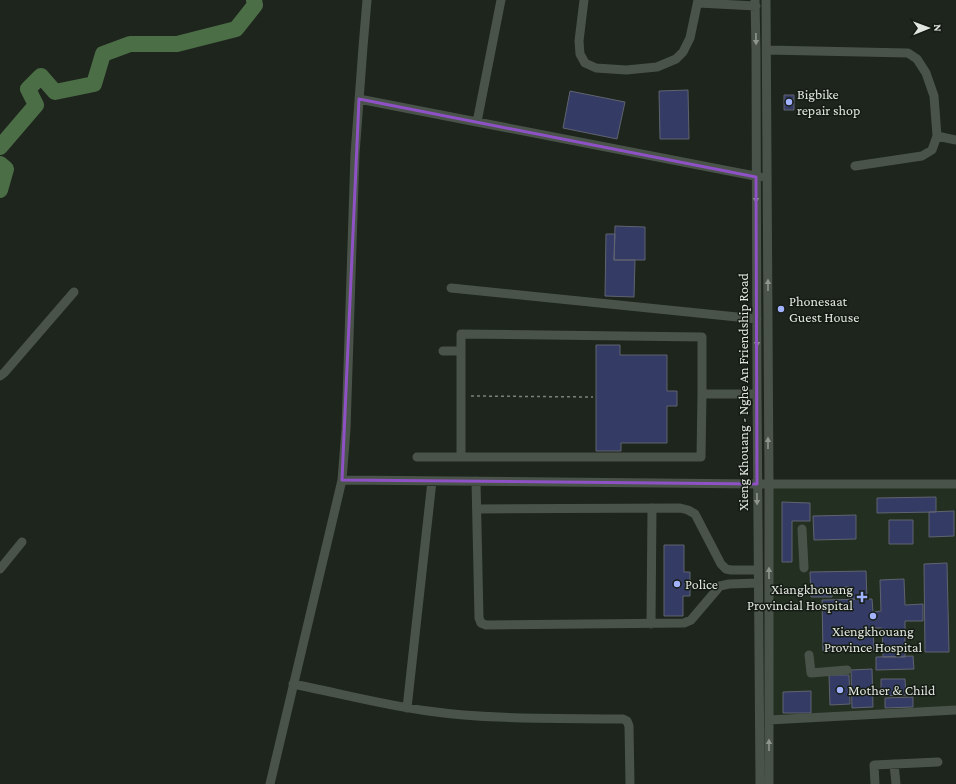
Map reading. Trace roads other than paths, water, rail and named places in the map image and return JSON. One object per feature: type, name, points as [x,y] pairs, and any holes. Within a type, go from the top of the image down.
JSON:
[{"type":"street","points":[[270,784],[342,480],[346,429],[355,161],[367,0]]},
{"type":"street","points":[[477,122],[501,0]]},
{"type":"street","points":[[584,0],[579,42],[580,54],[585,63],[596,68],[626,70],[657,67],[676,59],[683,52],[690,38],[698,2],[756,3]]},
{"type":"street","name":"Xieng Khouang - Nghe An Friendship Road","points":[[766,0],[769,784]]},
{"type":"street","name":"Xieng Khouang - Nghe An Friendship Road","points":[[756,3],[757,484],[760,784]]},
{"type":"street","points":[[767,50],[908,54],[917,59],[926,73],[934,96],[937,136],[932,150],[922,156],[855,166]]},
{"type":"street","points":[[359,99],[767,178]]},
{"type":"street","points":[[937,136],[956,140]]},
{"type":"street","points":[[451,288],[757,319]]},
{"type":"street","points":[[0,376],[74,292]]},
{"type":"street","points":[[417,457],[461,457],[701,456],[702,337],[461,334],[461,457]]},
{"type":"street","points":[[443,351],[461,351]]},
{"type":"street","points":[[702,394],[757,394]]},
{"type":"street","points":[[342,480],[757,484],[956,484]]},
{"type":"street","points":[[407,708],[432,481]]},
{"type":"street","points":[[476,481],[479,618],[481,622],[486,625],[684,623],[691,620],[720,586],[729,584],[758,583]]},
{"type":"street","points":[[651,624],[652,508]]},
{"type":"street","points":[[477,509],[680,508],[695,514],[721,564],[726,568],[731,570],[758,570]]},
{"type":"street","points":[[802,529],[804,568]]},
{"type":"street","points":[[0,569],[22,542]]},
{"type":"street","points":[[809,655],[810,673],[846,670]]},
{"type":"street","points":[[293,684],[407,708],[494,718],[623,719],[627,721],[629,726],[630,784]]},
{"type":"street","points":[[769,720],[956,710]]},
{"type":"street","points":[[875,784],[874,765],[938,762]]},
{"type":"street","points":[[894,764],[896,784]]},
{"type":"waterway","points":[[0,147],[36,105],[28,89],[41,76],[55,92],[94,84],[103,54],[130,44],[177,44],[236,29],[255,5],[254,0]]},
{"type":"waterway","points":[[0,164],[6,169],[0,190]]},
{"type":"place","name":"Bigbike repair shop","points":[[789,102]]},
{"type":"place","name":"Phonesaat Guest House","points":[[781,309]]},
{"type":"place","name":"Police","points":[[677,584]]},
{"type":"place","name":"Xiangkhouang Provincial Hospital","points":[[862,597]]},
{"type":"place","name":"Xiengkhouang Province Hospital","points":[[873,616]]},
{"type":"place","name":"Mother & Child","points":[[840,690]]}]
